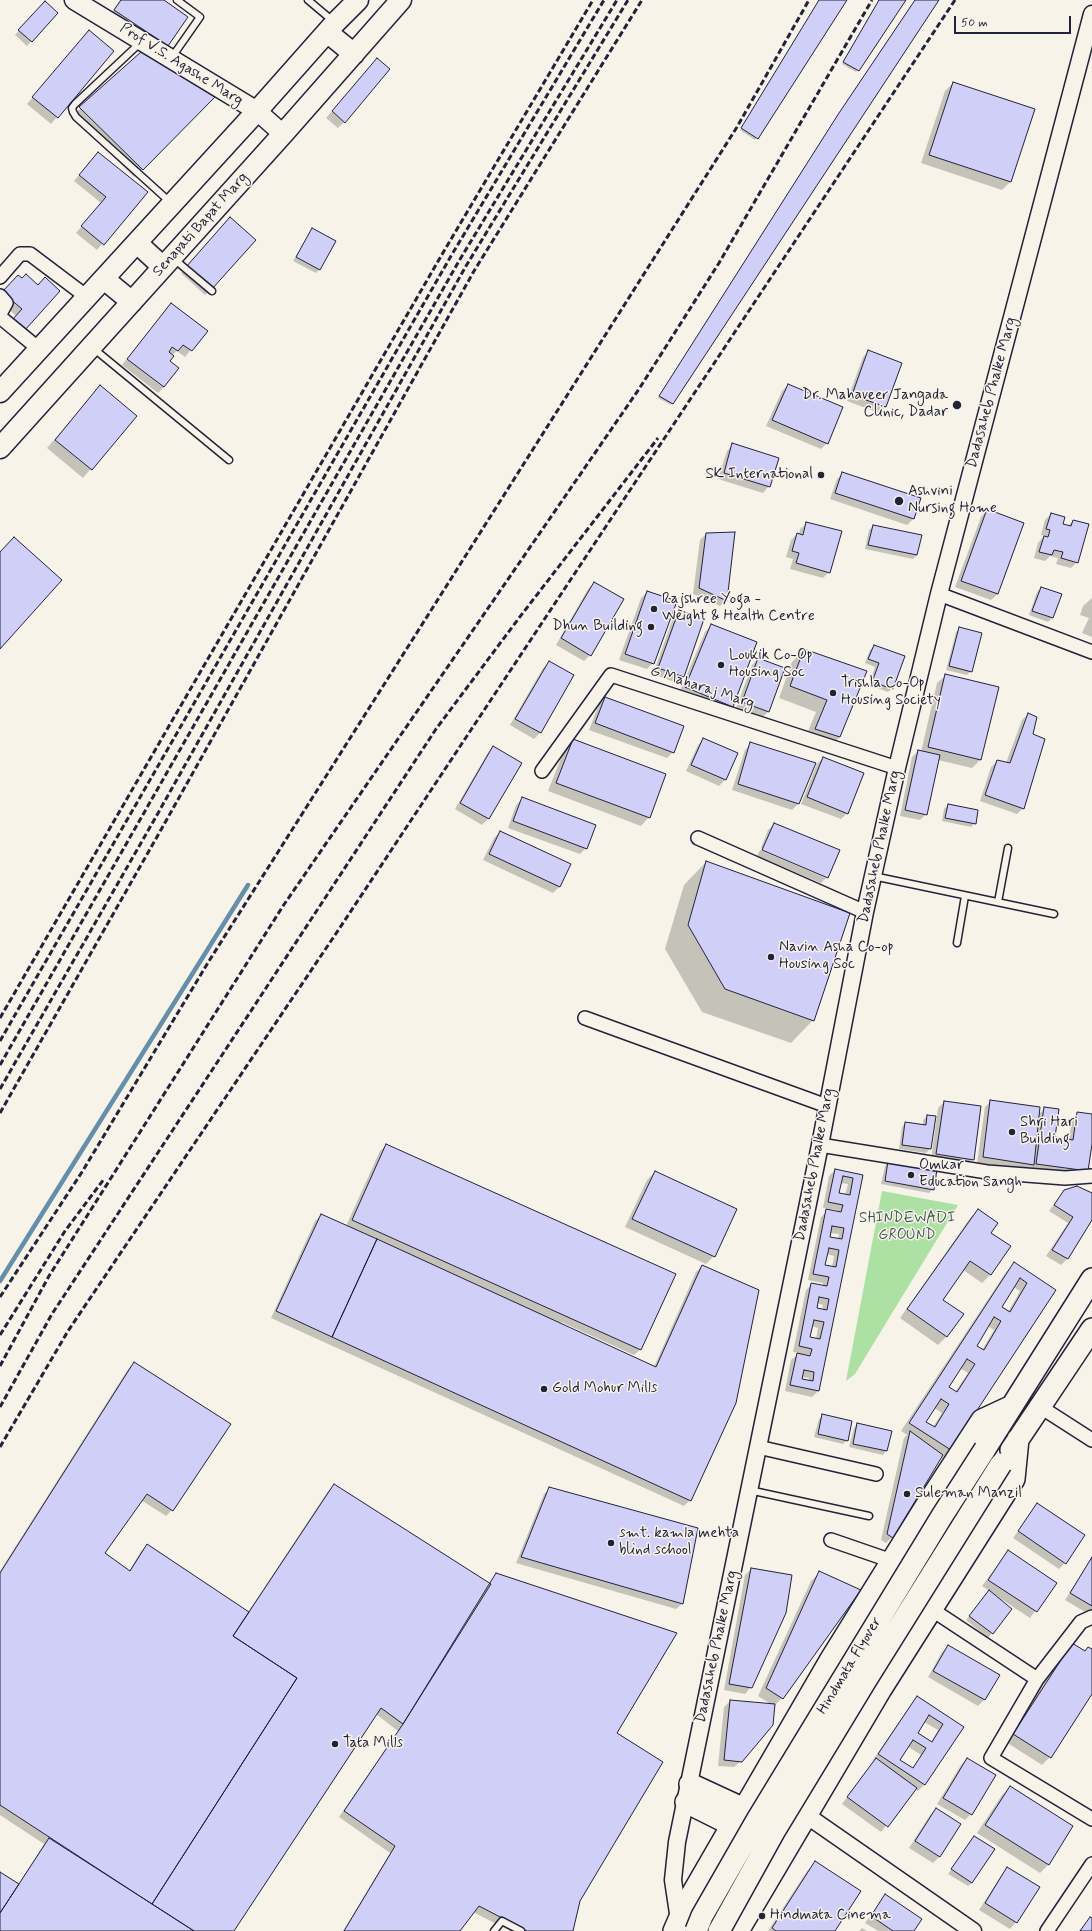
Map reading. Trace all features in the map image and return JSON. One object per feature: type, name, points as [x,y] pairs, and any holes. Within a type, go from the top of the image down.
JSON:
[{"type":"highway","name":"Hindmata Flyover","points":[[683,1927],[702,1916],[761,1814],[926,1543],[1092,1279]]},
{"type":"highway","name":"Hindmata Flyover","points":[[719,1931],[775,1830],[862,1687],[1001,1464],[1092,1329]]},
{"type":"highway","points":[[683,1927],[684,1908],[831,1659],[926,1506],[982,1420],[1012,1406]]},
{"type":"highway","points":[[738,1931],[881,1689],[1014,1479],[1018,1439]]},
{"type":"highway","points":[[688,1793],[790,1843]]},
{"type":"main road","name":"Prof V.S. Agashe Marg","points":[[74,0],[257,111],[283,134]]},
{"type":"main road","points":[[0,392],[257,111],[331,27],[358,0]]},
{"type":"main road","name":"Senapati Bapat Marg","points":[[0,448],[283,134],[401,0]]},
{"type":"main road","points":[[331,27],[354,54]]},
{"type":"main road","points":[[137,243],[168,262]]},
{"type":"main road","points":[[104,279],[132,302]]},
{"type":"street","name":"Dadasaheb Phalke Marg","points":[[683,1927],[673,1880],[677,1842],[820,1144],[865,912],[896,768],[939,594],[1092,14]]},
{"type":"street","points":[[0,277],[20,254],[24,252],[30,254],[87,297]]},
{"type":"street","points":[[0,296],[6,303],[0,316],[39,349]]},
{"type":"street","points":[[939,594],[1092,652]]},
{"type":"street","name":"G Maharaj Marg","points":[[542,771],[611,675],[896,768]]},
{"type":"street","points":[[698,838],[865,912]]},
{"type":"street","points":[[585,1018],[827,1106]]},
{"type":"street","points":[[820,1144],[987,1172],[1064,1178],[1092,1176]]},
{"type":"street","points":[[1039,1406],[1092,1440]]},
{"type":"street","points":[[758,1447],[876,1474]]},
{"type":"street","points":[[831,1540],[892,1561]]},
{"type":"street","points":[[932,1609],[1038,1679]]},
{"type":"street","points":[[1092,1617],[1081,1622],[1038,1679],[991,1758],[1092,1819]]},
{"type":"street","points":[[806,1816],[973,1931]]},
{"type":"street","points":[[1047,1931],[1092,1864]]},
{"type":"lane","points":[[171,58],[200,16],[177,0]]},
{"type":"lane","points":[[308,0],[331,27]]},
{"type":"lane","points":[[142,41],[72,108],[76,117],[172,204]]},
{"type":"lane","points":[[168,262],[212,292]]},
{"type":"lane","points":[[92,347],[229,460]]},
{"type":"lane","points":[[998,902],[1008,848]]},
{"type":"lane","points":[[873,876],[1054,914]]},
{"type":"lane","points":[[957,943],[965,896]]},
{"type":"lane","points":[[749,1490],[869,1516]]},
{"type":"lane","points":[[494,1931],[502,1921],[521,1931]]},
{"type":"green space","name":"SHINDEWADI GROUND","points":[[882,1191],[958,1205],[855,1374],[846,1381]]},
{"type":"building","points":[[121,0],[164,0],[188,17],[168,46],[114,10]]},
{"type":"building","points":[[819,0],[847,0],[758,139],[741,128]]},
{"type":"building","points":[[879,0],[906,0],[859,71],[843,62]]},
{"type":"building","points":[[915,0],[939,0],[673,404],[659,396],[839,113]]},
{"type":"building","points":[[45,1],[58,13],[32,42],[18,30]]},
{"type":"building","points":[[89,30],[114,51],[58,118],[32,97]]},
{"type":"building","points":[[141,52],[215,97],[143,170],[79,107]]},
{"type":"building","points":[[377,58],[390,69],[345,123],[332,111]]},
{"type":"building","points":[[953,82],[1035,109],[1011,182],[929,155]]},
{"type":"building","points":[[98,152],[148,192],[104,245],[81,226],[106,197],[79,175]]},
{"type":"building","points":[[230,217],[256,240],[212,289],[186,267]]},
{"type":"building","points":[[312,228],[336,241],[320,270],[296,257]]},
{"type":"building","points":[[26,274],[38,285],[45,277],[60,291],[25,330],[13,319],[22,309],[2,292],[18,275],[22,278]]},
{"type":"building","points":[[171,303],[208,331],[192,351],[183,345],[178,351],[172,347],[169,352],[174,356],[170,361],[179,368],[164,387],[127,359]]},
{"type":"building","points":[[868,350],[902,363],[886,407],[852,395]]},
{"type":"building","points":[[788,384],[843,407],[828,444],[772,420]]},
{"type":"building","points":[[100,385],[137,416],[92,470],[55,440]]},
{"type":"building","points":[[732,443],[779,458],[770,487],[724,473]]},
{"type":"building","points":[[842,472],[921,498],[914,519],[835,493]]},
{"type":"building","points":[[987,509],[1024,523],[998,594],[961,581]]},
{"type":"building","points":[[1051,513],[1065,517],[1063,524],[1071,526],[1073,520],[1089,524],[1078,563],[1061,558],[1063,552],[1054,550],[1052,555],[1039,552],[1044,536],[1048,537],[1050,530],[1046,529]]},
{"type":"building","points":[[806,522],[842,531],[830,573],[796,563],[799,553],[792,551],[797,533],[803,535]]},
{"type":"building","points":[[873,525],[922,535],[917,555],[868,545]]},
{"type":"building","points":[[735,532],[727,601],[699,588],[706,533]]},
{"type":"building","points":[[14,537],[62,580],[0,649],[0,552]]},
{"type":"building","points":[[594,582],[624,599],[591,656],[561,638]]},
{"type":"building","points":[[1041,587],[1062,594],[1053,618],[1032,611]]},
{"type":"building","name":"Dhun Building","points":[[647,591],[677,601],[654,664],[625,654]]},
{"type":"building","points":[[679,610],[704,619],[684,677],[658,668]]},
{"type":"building","name":"Loukik Co-Op Housing Soc","points":[[711,624],[757,642],[733,707],[685,687]]},
{"type":"building","points":[[959,627],[982,633],[972,672],[949,666]]},
{"type":"building","points":[[874,645],[905,656],[893,689],[872,682],[879,663],[868,659]]},
{"type":"building","name":"Trishla Co-Op Housing Society","points":[[804,649],[867,671],[840,737],[815,729],[827,700],[790,686]]},
{"type":"building","points":[[758,658],[785,668],[769,712],[742,702]]},
{"type":"building","points":[[549,661],[574,675],[541,733],[515,719]]},
{"type":"building","points":[[945,674],[999,687],[981,760],[928,747]]},
{"type":"building","points":[[605,697],[684,726],[674,753],[595,723]]},
{"type":"building","points":[[1028,713],[1037,717],[1033,734],[1045,739],[1024,809],[985,795],[997,760],[1010,763]]},
{"type":"building","points":[[703,738],[738,753],[726,780],[691,765]]},
{"type":"building","points":[[573,739],[666,774],[650,818],[556,783]]},
{"type":"building","points":[[750,742],[816,763],[799,804],[738,784]]},
{"type":"building","points":[[493,746],[522,763],[489,819],[460,803]]},
{"type":"building","points":[[918,750],[940,755],[927,815],[905,810]]},
{"type":"building","points":[[823,757],[864,773],[848,814],[807,797]]},
{"type":"building","points":[[522,797],[596,825],[587,849],[513,821]]},
{"type":"building","points":[[948,804],[978,810],[976,824],[945,818]]},
{"type":"building","points":[[774,823],[840,850],[828,878],[762,850]]},
{"type":"building","points":[[500,831],[571,864],[560,887],[489,854]]},
{"type":"building","name":"Navin Asha Co-op Housing Soc","points":[[706,861],[850,913],[814,1021],[725,989],[688,925]]},
{"type":"building","name":"Shri Hari Building","points":[[990,1100],[1040,1107],[1034,1165],[983,1157]]},
{"type":"building","points":[[944,1101],[981,1106],[974,1160],[936,1154]]},
{"type":"building","points":[[1044,1107],[1059,1109],[1055,1137],[1073,1140],[1077,1112],[1092,1114],[1092,1144],[1088,1171],[1036,1164]]},
{"type":"building","points":[[927,1115],[936,1116],[931,1149],[902,1145],[905,1122],[926,1125]]},
{"type":"building","points":[[386,1144],[676,1274],[641,1350],[352,1220]]},
{"type":"building","name":"Omkar Education Sangh","points":[[888,1161],[937,1169],[934,1190],[885,1181]]},
{"type":"building","points":[[835,1169],[863,1175],[819,1391],[790,1385],[797,1353],[810,1356],[812,1349],[799,1346],[811,1283],[827,1286],[829,1277],[813,1274],[826,1209],[841,1212],[843,1205],[828,1202]],"holes":[[[843,1176],[853,1178],[850,1195],[839,1193]],[[832,1226],[844,1228],[842,1239],[830,1237]],[[829,1248],[839,1250],[836,1267],[825,1265]],[[819,1297],[829,1299],[827,1310],[817,1308]],[[814,1320],[824,1322],[820,1339],[810,1337]],[[804,1370],[814,1372],[813,1381],[802,1379]]]},
{"type":"building","points":[[655,1171],[737,1209],[715,1257],[632,1219]]},
{"type":"building","points":[[1077,1186],[1092,1193],[1092,1220],[1068,1259],[1052,1250],[1073,1217],[1054,1205],[1064,1190]]},
{"type":"building","points":[[978,1209],[998,1223],[991,1233],[1011,1246],[991,1275],[970,1261],[943,1300],[964,1314],[947,1337],[907,1309]]},
{"type":"building","points":[[321,1214],[377,1239],[332,1337],[276,1311]]},
{"type":"building","points":[[377,1239],[656,1367],[702,1265],[759,1290],[736,1403],[691,1501],[332,1337]]},
{"type":"building","points":[[1014,1262],[1056,1290],[951,1450],[909,1423]],"holes":[[[1020,1278],[1027,1283],[1010,1312],[1002,1307]],[[994,1317],[1001,1321],[984,1350],[977,1346]],[[967,1359],[975,1364],[957,1392],[949,1387]],[[941,1399],[949,1404],[935,1427],[926,1422]]]},
{"type":"building","points":[[134,1362],[231,1424],[173,1511],[147,1494],[105,1553],[130,1571],[147,1544],[249,1612],[233,1636],[297,1678],[152,1904],[0,1805],[0,1573]]},
{"type":"building","points":[[822,1414],[852,1421],[848,1441],[818,1434]]},
{"type":"building","points":[[857,1423],[892,1431],[887,1451],[853,1444]]},
{"type":"building","name":"Suleman Manzil","points":[[910,1431],[943,1455],[893,1538],[887,1534]]},
{"type":"building","points":[[334,1484],[491,1584],[403,1724],[381,1708],[234,1931],[194,1931],[152,1904],[297,1678],[233,1636]]},
{"type":"building","name":"smt. kamla mehta blind school","points":[[549,1487],[698,1528],[683,1604],[521,1557]]},
{"type":"building","points":[[1037,1503],[1085,1535],[1066,1564],[1018,1531]]},
{"type":"building","points":[[1008,1550],[1057,1583],[1037,1612],[988,1580]]},
{"type":"building","points":[[1092,1557],[1092,1606],[1070,1593]]},
{"type":"building","points":[[751,1568],[792,1575],[786,1613],[752,1688],[729,1684]]},
{"type":"building","points":[[819,1571],[861,1590],[783,1699],[766,1688]]},
{"type":"building","points":[[496,1573],[677,1633],[617,1733],[663,1762],[580,1901],[573,1931],[527,1931],[479,1906],[460,1931],[344,1931],[395,1846],[344,1811],[403,1724]]},
{"type":"building","points":[[989,1590],[1012,1609],[993,1634],[969,1616]]},
{"type":"building","points":[[1072,1643],[1085,1651],[1088,1647],[1092,1649],[1092,1694],[1051,1758],[1013,1734]]},
{"type":"building","points":[[948,1645],[1000,1675],[985,1700],[933,1671]]},
{"type":"building","points":[[917,1696],[964,1727],[925,1785],[878,1754]],"holes":[[[929,1715],[943,1724],[932,1742],[918,1733]],[[913,1740],[926,1748],[913,1768],[900,1760]]]},
{"type":"building","points":[[730,1700],[775,1704],[773,1725],[742,1762],[724,1760]]},
{"type":"building","points":[[876,1758],[917,1788],[888,1827],[847,1797]]},
{"type":"building","points":[[967,1758],[996,1775],[972,1815],[943,1798]]},
{"type":"building","points":[[1010,1786],[1073,1826],[1049,1865],[985,1825]]},
{"type":"building","points":[[936,1808],[961,1824],[940,1857],[915,1841]]},
{"type":"building","points":[[974,1836],[995,1849],[972,1883],[951,1869]]},
{"type":"building","points":[[49,1838],[194,1931],[0,1931],[0,1913]]},
{"type":"building","points":[[815,1861],[861,1891],[835,1931],[776,1931],[772,1928]]},
{"type":"building","points":[[1007,1867],[1040,1887],[1017,1923],[985,1903]]},
{"type":"building","points":[[0,1872],[19,1884],[0,1913]]},
{"type":"building","points":[[885,1894],[922,1919],[914,1931],[893,1931],[871,1916]]},
{"type":"building","points":[[1090,1917],[1092,1918],[1092,1931],[1080,1931]]},
{"type":"waterway","points":[[0,1281],[248,885]]},
{"type":"railway","points":[[0,1018],[444,251],[593,0]]},
{"type":"railway","points":[[0,1041],[451,256],[604,0]]},
{"type":"railway","points":[[0,1065],[459,261],[617,0]]},
{"type":"railway","points":[[0,1089],[153,822],[466,266],[628,0]]},
{"type":"railway","points":[[0,1113],[162,828],[474,271],[642,0]]},
{"type":"railway","points":[[0,1297],[82,1172],[209,961],[737,127],[809,0]]},
{"type":"railway","points":[[0,1366],[49,1276],[283,906],[639,389],[719,263],[872,0]]},
{"type":"railway","points":[[0,1447],[68,1331],[335,935],[955,0]]},
{"type":"railway","points":[[0,1407],[52,1314],[436,729],[519,618],[658,438]]},
{"type":"railway","points":[[0,1335],[65,1231],[104,1179]]},
{"type":"place","name":"Dr. Mahaveer Jangada Clinic, Dadar","points":[[957,405]]},
{"type":"place","name":"SK International","points":[[821,475]]},
{"type":"place","name":"Ashvini Nursing Home","points":[[899,501]]},
{"type":"place","name":"Rajshree Yoga - Weight & Health Centre","points":[[654,609]]},
{"type":"place","name":"Dhun Building","points":[[651,627]]},
{"type":"place","name":"Loukik Co-Op Housing Soc","points":[[721,665]]},
{"type":"place","name":"Trishla Co-Op Housing Society","points":[[833,693]]},
{"type":"place","name":"Navin Asha Co-op Housing Soc","points":[[771,957]]},
{"type":"place","name":"Shri Hari Building","points":[[1012,1132]]},
{"type":"place","name":"Omkar Education Sangh","points":[[911,1175]]},
{"type":"place","name":"Gold Mohur Mills","points":[[544,1389]]},
{"type":"place","name":"Suleman Manzil","points":[[907,1494]]},
{"type":"place","name":"smt. kamla mehta blind school","points":[[611,1543]]},
{"type":"place","name":"Tata Mills","points":[[335,1744]]},
{"type":"place","name":"Hindmata Cinema","points":[[762,1916]]}]
